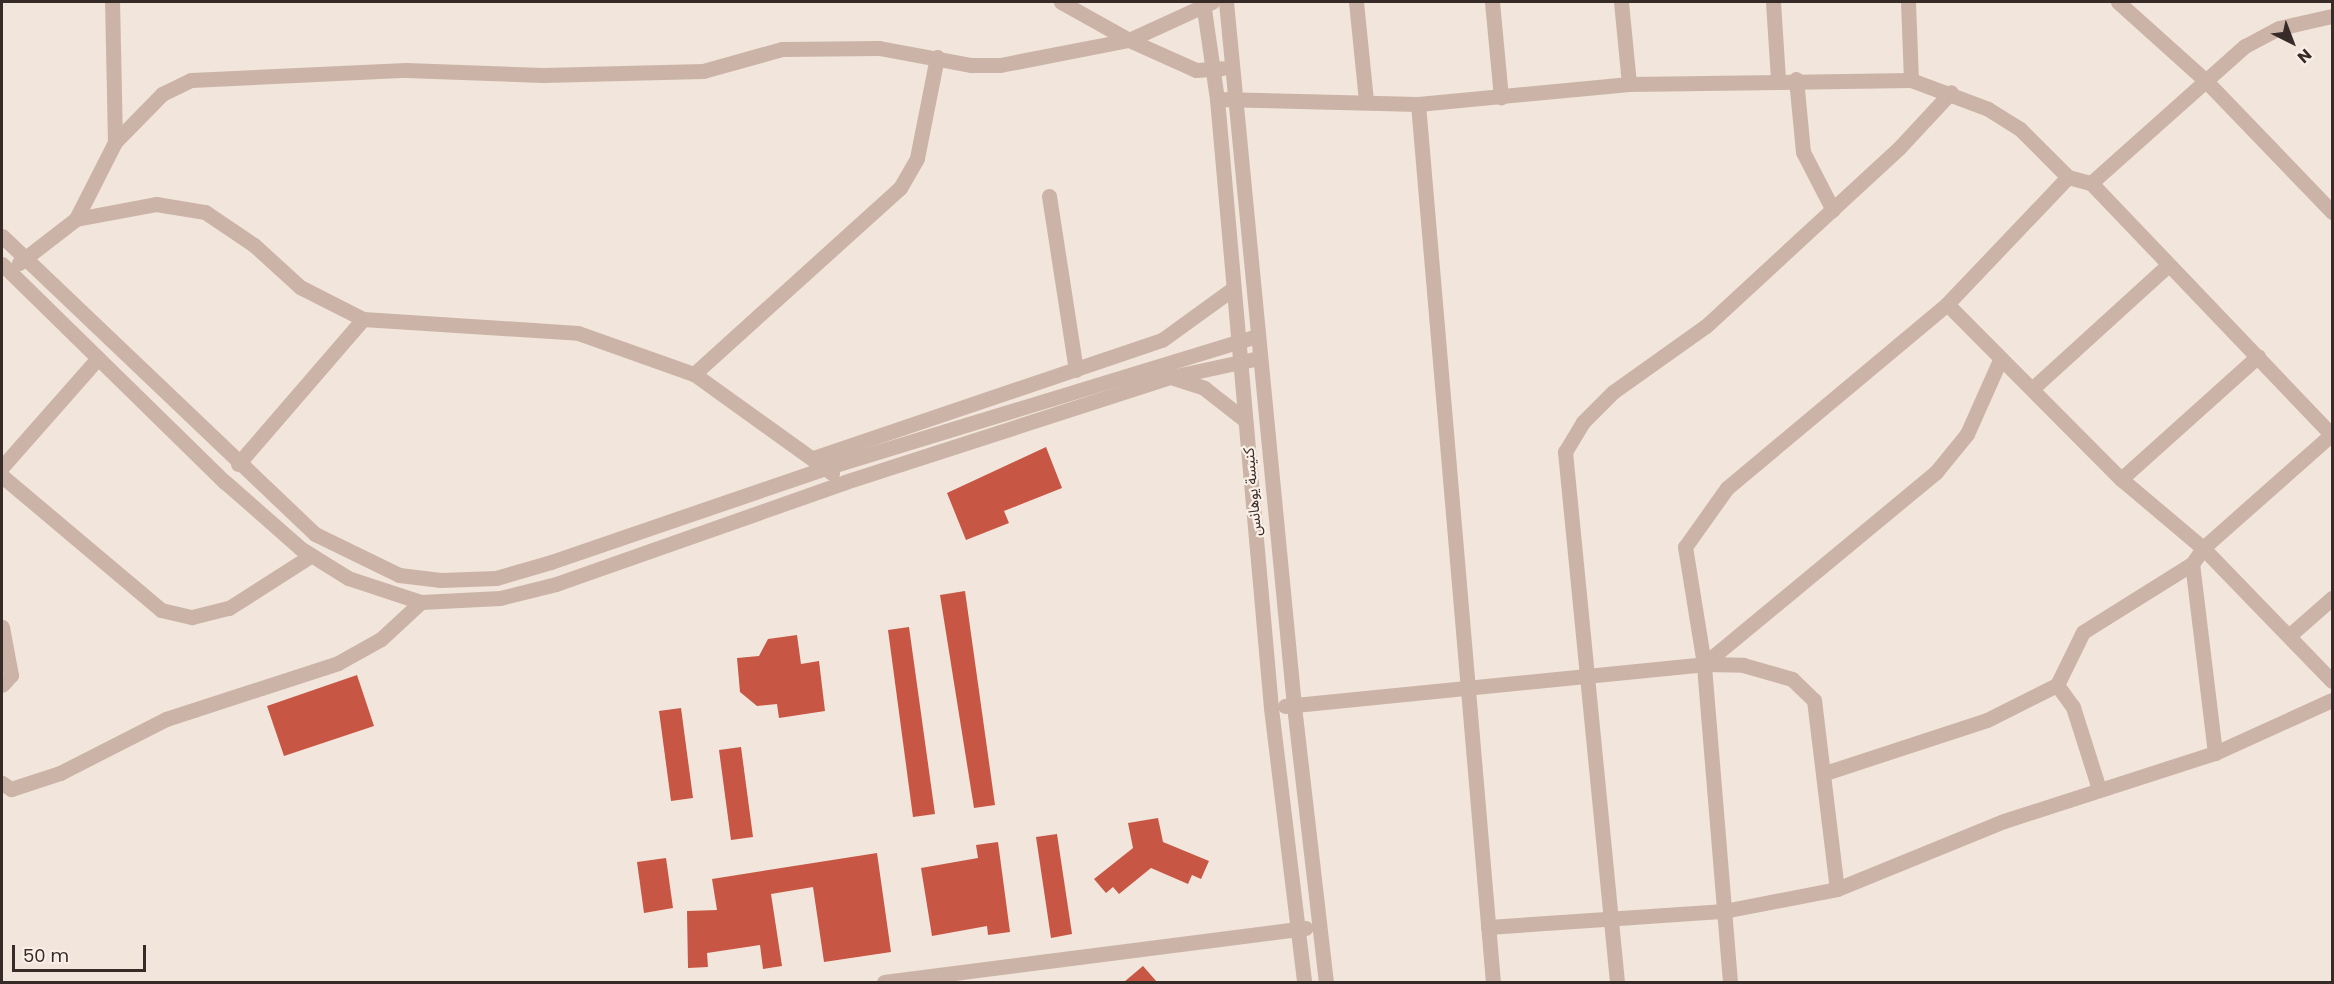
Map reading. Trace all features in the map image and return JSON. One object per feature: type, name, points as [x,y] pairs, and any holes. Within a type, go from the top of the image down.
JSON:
[{"type":"street","points":[[111,2],[115,142]]},
{"type":"street","points":[[1061,2],[1129,40],[1196,70],[1213,70],[1234,65]]},
{"type":"street","points":[[76,219],[115,142],[162,94],[191,80],[406,69],[543,75],[703,71],[782,49],[879,48],[1000,65],[1129,40],[1206,2]]},
{"type":"street","name":"كنيسة يوهانس","points":[[1206,2],[1217,99],[1231,290],[1271,708],[1304,982]]},
{"type":"street","points":[[1226,2],[1234,65],[1259,358],[1294,705],[1326,982]]},
{"type":"street","points":[[1356,2],[1366,101]]},
{"type":"street","points":[[1492,2],[1501,98]]},
{"type":"street","points":[[1622,2],[1629,84]]},
{"type":"street","points":[[1773,2],[1778,79]]},
{"type":"street","points":[[1908,2],[1911,80]]},
{"type":"street","points":[[2118,2],[2206,81],[2332,212]]},
{"type":"street","points":[[2091,183],[2245,46],[2279,28],[2332,16]]},
{"type":"street","points":[[694,374],[900,188],[917,158],[937,57]]},
{"type":"street","points":[[1217,99],[1418,104],[1501,98],[1629,84],[1778,79],[1911,80],[1951,92],[2020,129],[2068,177],[2091,183],[2166,267],[2258,356],[2332,434],[2203,548],[2192,564],[2083,632],[2057,685],[1988,720],[1825,773]]},
{"type":"street","points":[[1796,79],[1803,152],[1833,210]]},
{"type":"street","points":[[1617,982],[1565,452],[1583,422],[1613,392],[1706,326],[1833,210],[1951,92]]},
{"type":"street","points":[[1418,104],[1470,688],[1493,982]]},
{"type":"street","points":[[1730,982],[1704,664],[1685,547],[1727,488],[1947,304],[2068,177]]},
{"type":"street","points":[[1049,196],[1076,370]]},
{"type":"street","points":[[845,482],[694,374],[578,333],[363,319],[300,287],[254,245],[205,212],[156,204],[76,219],[7,268],[225,482],[312,555],[348,578],[421,602],[500,598],[556,584],[845,482],[1171,377],[1259,358]]},
{"type":"street","points":[[2,236],[25,255],[238,464],[315,534],[357,560],[399,575],[441,580],[496,578],[551,562],[825,468],[1237,339],[1258,336]]},
{"type":"street","points":[[2033,388],[2166,267]]},
{"type":"street","points":[[813,458],[1162,340],[1231,290]]},
{"type":"street","points":[[1947,304],[1999,362],[2033,388],[2121,479],[2203,548],[2292,634],[2332,681]]},
{"type":"street","points":[[238,464],[363,319]]},
{"type":"street","points":[[2121,479],[2258,356]]},
{"type":"street","points":[[2,467],[98,358]]},
{"type":"street","points":[[1704,664],[1936,472],[1967,434],[1999,362]]},
{"type":"street","points":[[1171,377],[1204,388],[1245,420]]},
{"type":"street","points":[[2,476],[161,610],[192,617],[229,608],[312,555]]},
{"type":"street","points":[[2192,564],[2216,753]]},
{"type":"street","points":[[2292,634],[2332,598]]},
{"type":"street","points":[[5,788],[93,759],[166,719],[338,663],[381,639],[421,602]]},
{"type":"street","points":[[2,627],[11,675],[2,685]]},
{"type":"street","points":[[1271,708],[1704,664],[1743,665],[1792,679],[1814,700],[1825,773],[1837,889]]},
{"type":"street","points":[[2057,685],[2073,707],[2099,789]]},
{"type":"street","points":[[1488,927],[1610,916],[1724,911],[1837,889],[2099,789],[2216,753],[2332,700]]},
{"type":"street","points":[[884,982],[1318,927]]},
{"type":"building","points":[[1046,447],[1062,488],[1004,511],[1009,523],[966,540],[947,493]]},
{"type":"building","points":[[965,591],[995,805],[974,808],[940,595]]},
{"type":"building","points":[[909,627],[935,814],[913,817],[888,630]]},
{"type":"building","points":[[797,635],[801,664],[819,661],[825,711],[779,718],[777,704],[757,706],[740,692],[737,658],[759,656],[768,639]]},
{"type":"building","points":[[357,675],[374,726],[284,756],[267,706]]},
{"type":"building","points":[[681,708],[693,798],[671,801],[659,711]]},
{"type":"building","points":[[741,747],[753,837],[731,840],[719,750]]},
{"type":"building","points":[[1158,818],[1163,842],[1209,861],[1201,879],[1192,875],[1188,884],[1151,868],[1119,894],[1113,887],[1106,893],[1094,879],[1133,848],[1128,823]]},
{"type":"building","points":[[1057,834],[1072,934],[1051,938],[1036,837]]},
{"type":"building","points":[[998,842],[1010,932],[988,935],[987,926],[932,936],[921,868],[978,858],[976,845]]},
{"type":"building","points":[[877,853],[891,952],[824,962],[813,887],[771,894],[782,966],[763,969],[760,945],[707,953],[708,967],[688,968],[687,911],[717,910],[712,879]]},
{"type":"building","points":[[666,858],[673,908],[644,913],[637,862]]},
{"type":"building","points":[[1143,966],[1157,982],[1124,982]]}]
